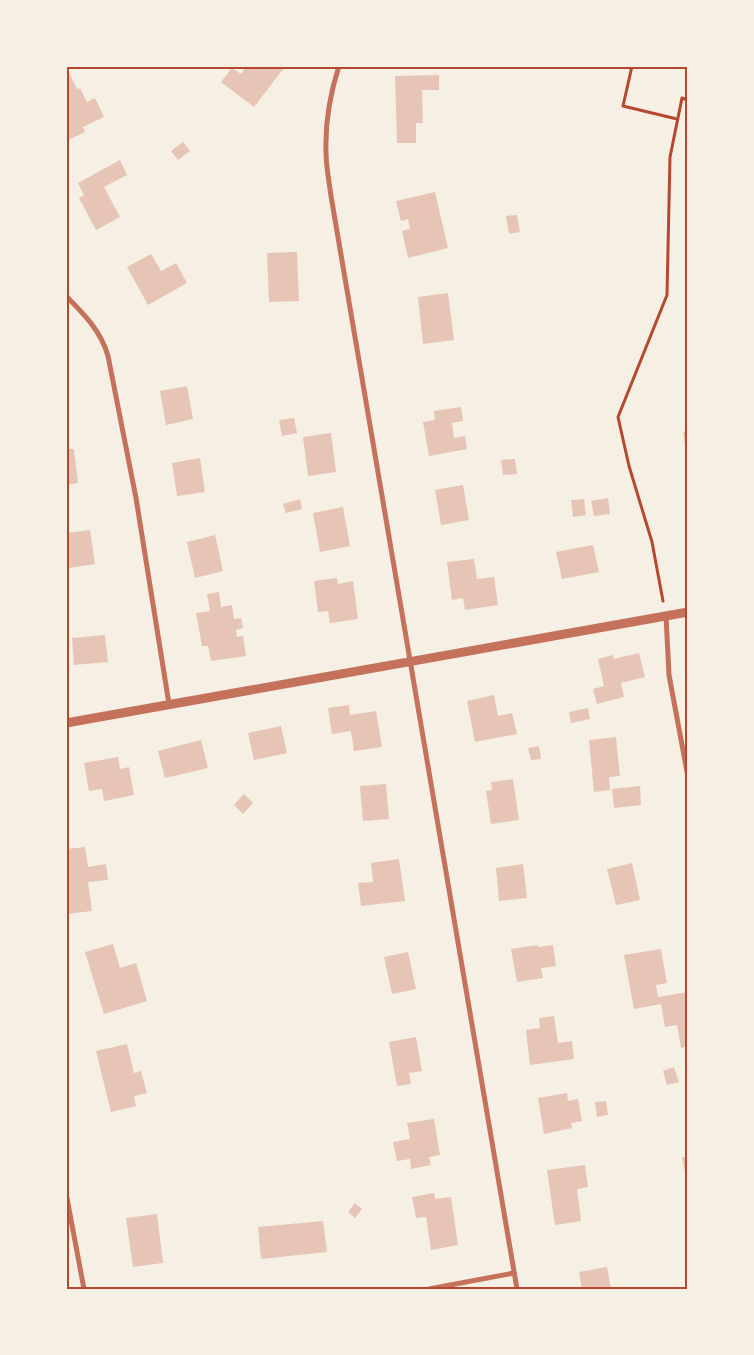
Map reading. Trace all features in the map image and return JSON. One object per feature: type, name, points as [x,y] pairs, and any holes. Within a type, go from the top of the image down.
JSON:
[{"type":"street","points":[[339,66],[328,109],[326,135],[326,154],[331,196],[518,1289]]},
{"type":"street","points":[[66,296],[93,325],[104,344],[108,356],[136,498],[169,704]]},
{"type":"street","points":[[66,723],[688,612]]},
{"type":"street","points":[[666,616],[669,675],[688,777]]},
{"type":"street","points":[[66,1193],[84,1289]]},
{"type":"street","points":[[429,1289],[514,1273]]},
{"type":"path","points":[[632,66],[623,106],[677,119]]},
{"type":"path","points":[[666,616],[652,542],[629,466],[618,417],[667,295],[670,157],[682,98],[688,100]]},
{"type":"building","points":[[247,66],[282,66],[284,68],[254,107],[221,82],[232,68],[241,74]]},
{"type":"building","points":[[69,72],[77,89],[80,88],[87,102],[95,98],[104,117],[83,127],[85,132],[66,141],[66,73]]},
{"type":"building","points":[[439,75],[439,90],[422,90],[423,123],[416,123],[416,143],[397,143],[395,76]]},
{"type":"building","points":[[183,142],[190,151],[178,160],[171,151]]},
{"type":"building","points":[[120,160],[127,175],[104,187],[120,217],[96,230],[79,198],[84,195],[78,183]]},
{"type":"building","points":[[435,192],[448,248],[408,258],[402,231],[410,229],[408,219],[401,221],[396,201]]},
{"type":"building","points":[[517,215],[520,232],[509,234],[506,216]]},
{"type":"building","points":[[297,252],[299,301],[269,302],[267,253]]},
{"type":"building","points":[[151,254],[161,271],[176,263],[187,283],[148,305],[127,267]]},
{"type":"building","points":[[448,293],[454,340],[423,344],[418,297]]},
{"type":"building","points":[[187,386],[193,419],[166,425],[160,391]]},
{"type":"building","points":[[461,407],[463,421],[452,423],[454,438],[465,436],[467,449],[429,456],[423,422],[435,420],[434,411]]},
{"type":"building","points":[[294,418],[297,433],[282,436],[279,420]]},
{"type":"building","points":[[688,431],[688,447],[685,447],[683,432]]},
{"type":"building","points":[[331,433],[336,472],[308,476],[303,437]]},
{"type":"building","points":[[66,449],[74,449],[78,483],[66,485]]},
{"type":"building","points":[[200,458],[205,492],[177,496],[172,463]]},
{"type":"building","points":[[515,459],[517,474],[503,475],[501,460]]},
{"type":"building","points":[[463,485],[469,520],[441,525],[435,490]]},
{"type":"building","points":[[608,498],[610,514],[594,516],[591,501]]},
{"type":"building","points":[[300,499],[302,509],[286,513],[283,504]]},
{"type":"building","points":[[584,499],[586,515],[573,517],[571,500]]},
{"type":"building","points":[[343,507],[350,546],[320,552],[313,513]]},
{"type":"building","points":[[90,530],[95,564],[69,568],[66,533]]},
{"type":"building","points":[[215,535],[223,571],[195,578],[187,542]]},
{"type":"building","points":[[593,545],[599,572],[562,579],[556,552]]},
{"type":"building","points":[[474,559],[477,579],[494,577],[498,605],[465,610],[463,598],[452,600],[447,562]]},
{"type":"building","points":[[337,578],[338,584],[353,581],[358,619],[330,623],[328,611],[318,612],[314,581]]},
{"type":"building","points":[[219,592],[221,607],[232,605],[234,619],[241,618],[243,628],[236,630],[237,637],[243,636],[246,656],[211,661],[208,646],[202,646],[196,613],[210,611],[207,594]]},
{"type":"building","points":[[105,635],[108,662],[74,665],[72,638]]},
{"type":"building","points":[[639,653],[645,677],[621,683],[624,697],[597,704],[593,689],[604,686],[598,659],[613,655],[614,659]]},
{"type":"building","points":[[494,695],[498,716],[512,713],[517,734],[475,742],[467,701]]},
{"type":"building","points":[[349,705],[350,715],[376,711],[382,747],[354,751],[351,731],[332,734],[328,708]]},
{"type":"building","points":[[588,708],[590,719],[571,723],[569,712]]},
{"type":"building","points":[[281,726],[287,753],[254,760],[248,733]]},
{"type":"building","points":[[616,737],[620,776],[609,777],[610,790],[594,792],[589,740]]},
{"type":"building","points":[[201,740],[208,768],[165,778],[158,751]]},
{"type":"building","points":[[539,746],[541,759],[531,760],[528,748]]},
{"type":"building","points":[[118,757],[120,769],[129,767],[134,795],[104,801],[102,789],[89,791],[84,763]]},
{"type":"building","points":[[513,779],[519,820],[491,824],[486,791],[492,790],[491,782]]},
{"type":"building","points":[[386,784],[389,819],[363,821],[360,786]]},
{"type":"building","points":[[640,786],[641,805],[614,808],[612,789]]},
{"type":"building","points":[[244,794],[253,803],[243,814],[234,805]]},
{"type":"building","points":[[85,847],[88,867],[106,864],[108,880],[88,882],[92,911],[67,914],[66,849]]},
{"type":"building","points":[[399,859],[405,901],[361,906],[358,883],[373,882],[371,863]]},
{"type":"building","points":[[632,863],[640,900],[616,905],[607,869]]},
{"type":"building","points":[[523,864],[527,898],[499,901],[496,868]]},
{"type":"building","points":[[113,944],[120,968],[136,963],[147,1001],[104,1014],[85,952]]},
{"type":"building","points":[[537,945],[538,947],[553,945],[556,966],[541,968],[543,978],[517,982],[511,949]]},
{"type":"building","points":[[661,949],[667,983],[656,985],[658,997],[688,992],[688,1046],[681,1048],[677,1025],[665,1027],[661,1004],[634,1009],[624,955]]},
{"type":"building","points":[[408,952],[416,989],[392,994],[384,957]]},
{"type":"building","points":[[554,1016],[558,1043],[572,1041],[574,1059],[530,1065],[526,1030],[540,1028],[539,1018]]},
{"type":"building","points":[[416,1037],[422,1071],[409,1073],[411,1084],[397,1086],[389,1042]]},
{"type":"building","points":[[127,1044],[134,1073],[141,1071],[147,1093],[134,1096],[136,1106],[111,1112],[96,1051]]},
{"type":"building","points":[[674,1067],[679,1082],[667,1085],[663,1071]]},
{"type":"building","points":[[567,1093],[568,1101],[578,1099],[582,1121],[571,1123],[572,1128],[544,1134],[538,1098]]},
{"type":"building","points":[[606,1101],[608,1115],[597,1117],[595,1102]]},
{"type":"building","points":[[434,1119],[440,1155],[429,1157],[431,1165],[411,1169],[410,1159],[397,1161],[393,1142],[410,1139],[407,1123]]},
{"type":"building","points":[[682,1157],[688,1157],[688,1184],[687,1184]]},
{"type":"building","points":[[585,1165],[588,1187],[577,1189],[581,1221],[555,1225],[547,1170]]},
{"type":"building","points":[[434,1193],[435,1199],[451,1197],[458,1245],[431,1250],[426,1217],[416,1218],[412,1197]]},
{"type":"building","points":[[355,1203],[362,1209],[355,1218],[348,1212]]},
{"type":"building","points":[[157,1214],[163,1263],[133,1267],[126,1218]]},
{"type":"building","points":[[323,1221],[327,1252],[261,1259],[258,1227]]},
{"type":"building","points":[[607,1267],[611,1289],[582,1289],[579,1272]]}]
